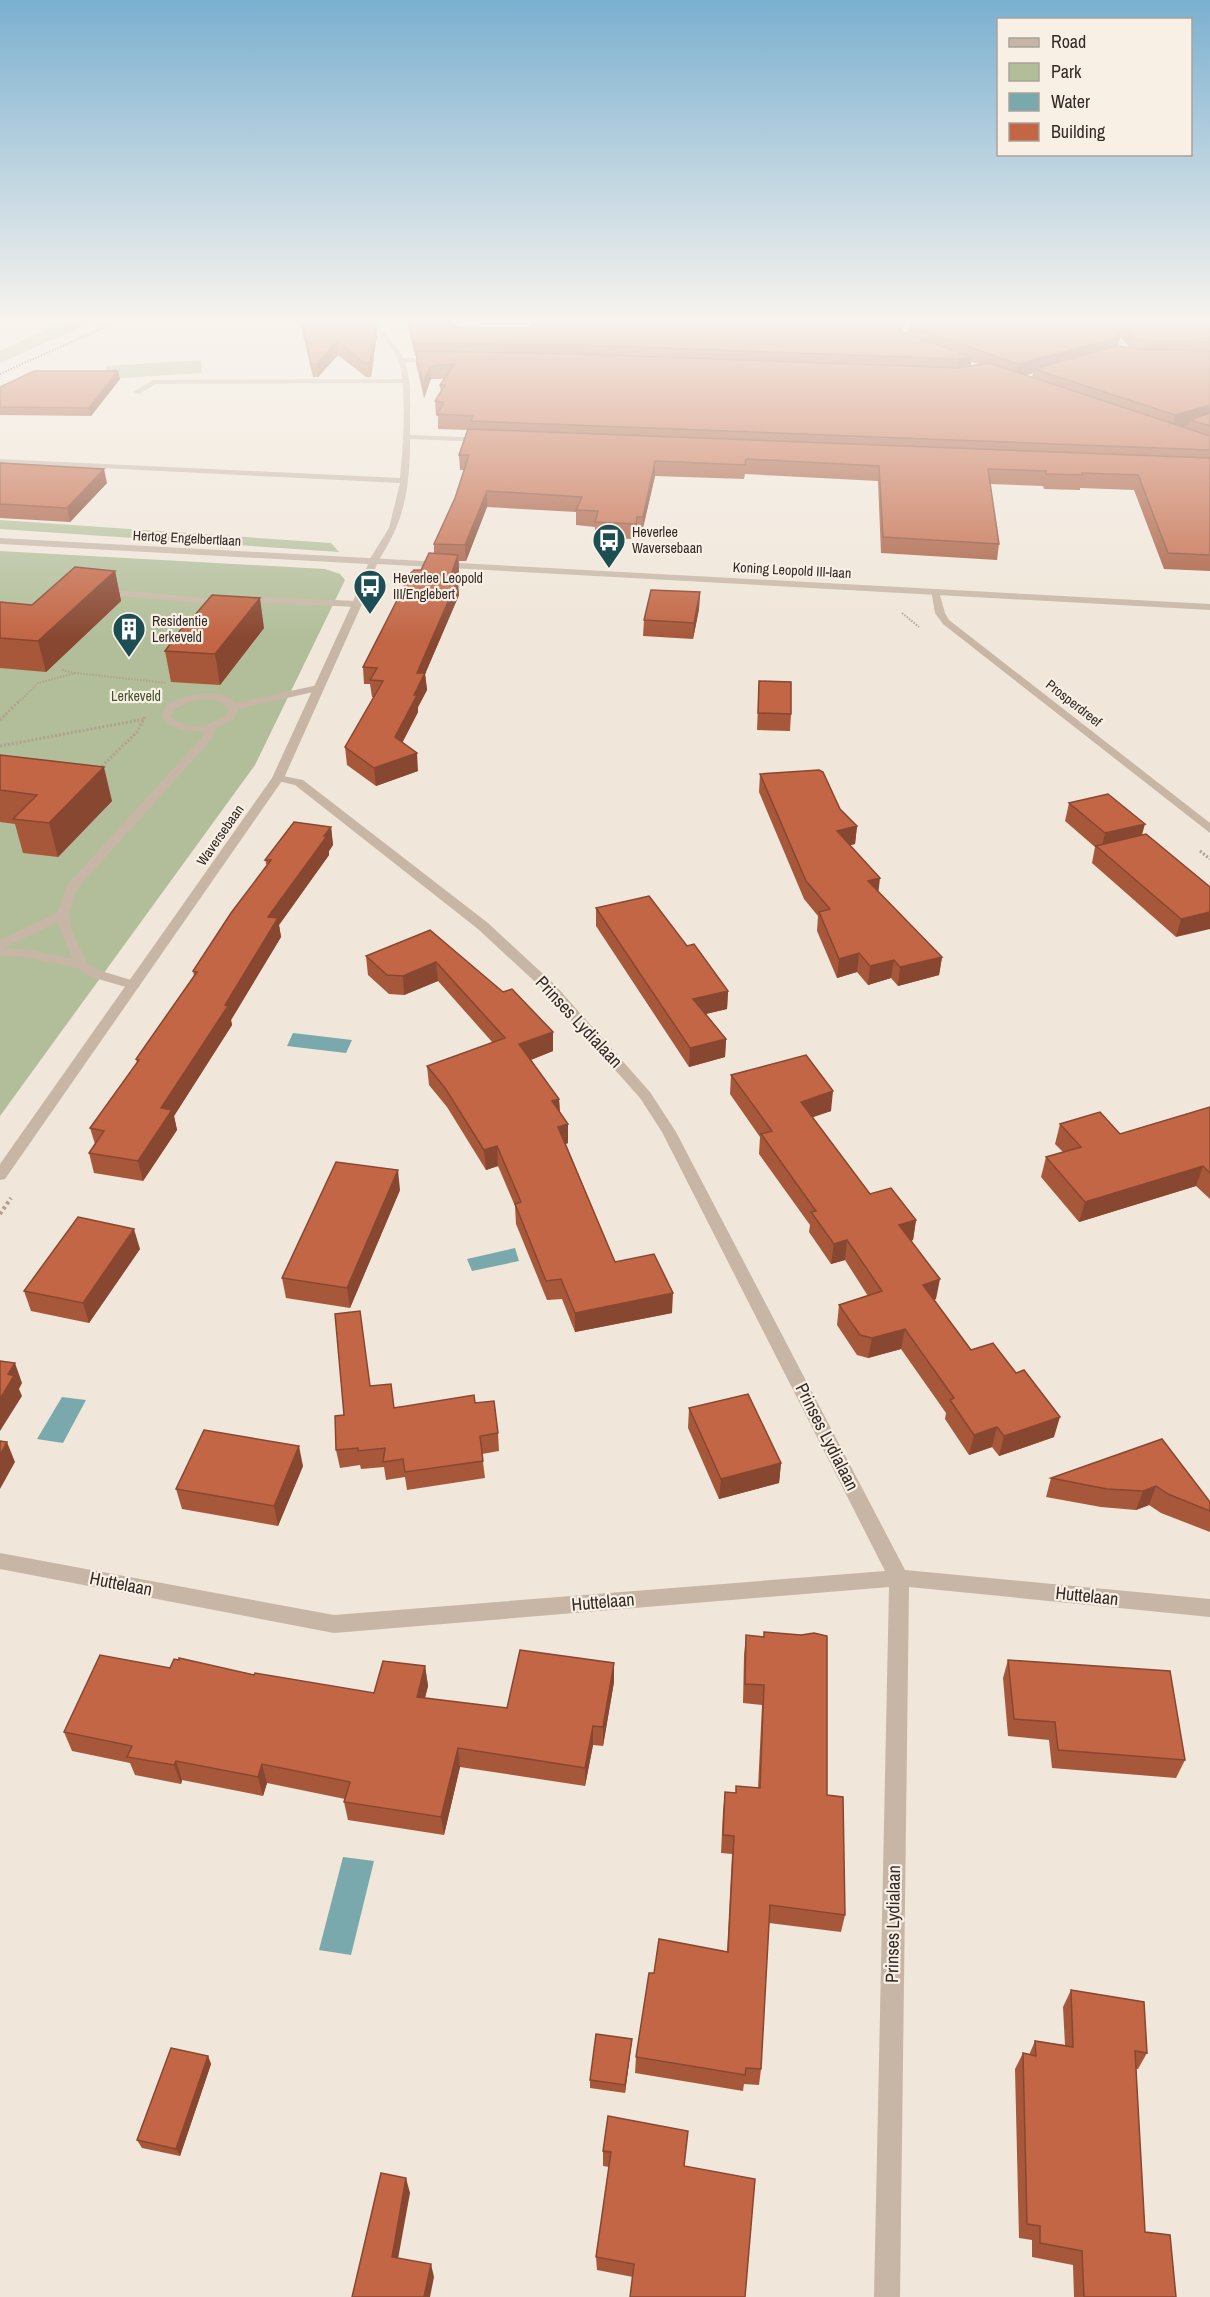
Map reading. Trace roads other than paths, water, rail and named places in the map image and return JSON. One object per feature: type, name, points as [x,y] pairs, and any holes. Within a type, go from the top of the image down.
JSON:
[{"type":"street","name":"Waversebaan","points":[[0,1175],[278,778],[357,604],[373,562],[382,550],[396,518],[406,481],[406,424]]},
{"type":"street","points":[[406,437],[498,440]]},
{"type":"street","points":[[0,461],[406,481]]},
{"type":"street","name":"Hertog Engelbertlaan","points":[[0,541],[373,562]]},
{"type":"street","name":"Koning Leopold III-laan","points":[[373,562],[1210,607]]},
{"type":"street","points":[[93,592],[233,603],[238,599],[357,604]]},
{"type":"street","name":"Prosperdreef","points":[[934,592],[940,613],[946,622],[1210,829]]},
{"type":"street","points":[[234,707],[318,688]]},
{"type":"street","points":[[195,697],[224,699],[234,707],[232,716],[211,726],[199,728],[177,726],[166,716],[166,712],[177,703],[195,697]]},
{"type":"street","points":[[81,965],[65,929],[63,915],[71,888],[207,737],[211,726]]},
{"type":"street","name":"Prinses Lydialaan","points":[[278,778],[299,782],[483,927],[551,989],[645,1095],[669,1132],[899,1578],[887,2297]]},
{"type":"street","points":[[0,945],[63,915]]},
{"type":"street","points":[[0,952],[26,953],[81,965],[96,974],[133,985]]},
{"type":"street","name":"Huttelaan","points":[[0,1561],[334,1624],[899,1578],[1210,1608]]},
{"type":"water","points":[[293,1033],[352,1040],[346,1053],[287,1046]]},
{"type":"water","points":[[515,1248],[519,1261],[472,1271],[467,1259]]},
{"type":"water","points":[[62,1397],[86,1400],[63,1443],[37,1439]]},
{"type":"water","points":[[343,1857],[374,1861],[351,1955],[319,1950]]},
{"type":"place","name":"Heverlee Waversebaan","points":[[609,569]]},
{"type":"place","name":"Heverlee Leopold III/Englebert","points":[[370,615]]},
{"type":"place","name":"Residentie Lerkeveld","points":[[129,658]]},
{"type":"park label","name":"Lerkeveld","points":[[136,696]]}]
